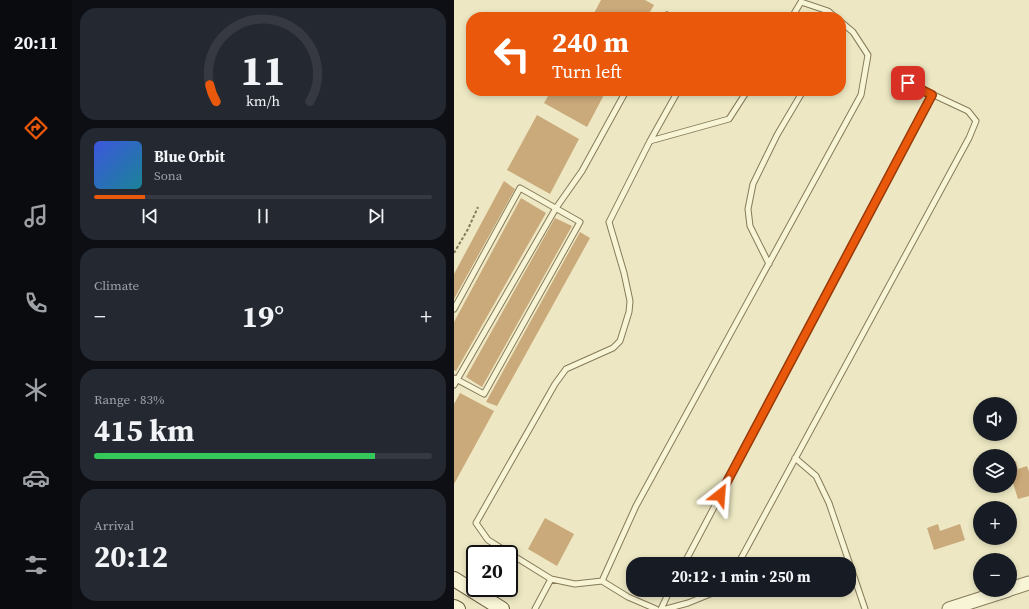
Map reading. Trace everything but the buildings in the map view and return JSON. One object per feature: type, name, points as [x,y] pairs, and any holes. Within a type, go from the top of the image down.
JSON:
[{"type":"main road","points":[[454,579],[502,609]]},
{"type":"main road","points":[[454,607],[458,609]]},
{"type":"street","points":[[1017,587],[1029,583]]},
{"type":"street","points":[[949,609],[987,597]]},
{"type":"lane","points":[[795,12],[801,2],[829,12]]},
{"type":"lane","points":[[602,581],[636,506],[861,95],[868,55],[853,32],[846,27]]},
{"type":"lane","points":[[742,557],[974,127],[976,121],[968,111],[908,83]]},
{"type":"lane","points":[[688,557],[932,95]]},
{"type":"lane","points":[[454,385],[456,379],[556,208],[582,172],[623,96]]},
{"type":"lane","points":[[656,609],[628,597],[602,581],[575,584],[551,579],[488,540],[476,523],[551,391],[566,369],[613,348],[620,341],[629,312],[630,301],[624,273],[608,222],[675,96]]},
{"type":"lane","points":[[650,141],[729,120],[744,96]]},
{"type":"lane","points":[[769,264],[750,226],[748,209],[753,184],[777,135],[800,96]]},
{"type":"lane","points":[[454,310],[520,188],[580,222],[484,394],[456,379]]},
{"type":"lane","points":[[795,458],[816,476],[830,503],[865,609]]},
{"type":"lane","points":[[535,609],[551,579]]},
{"type":"lane","points":[[661,609],[667,597]]},
{"type":"lane","points":[[666,609],[703,597]]},
{"type":"path","points":[[454,253],[468,229],[478,207]]},
{"type":"route","points":[[720,495],[932,95],[908,83]]}]
